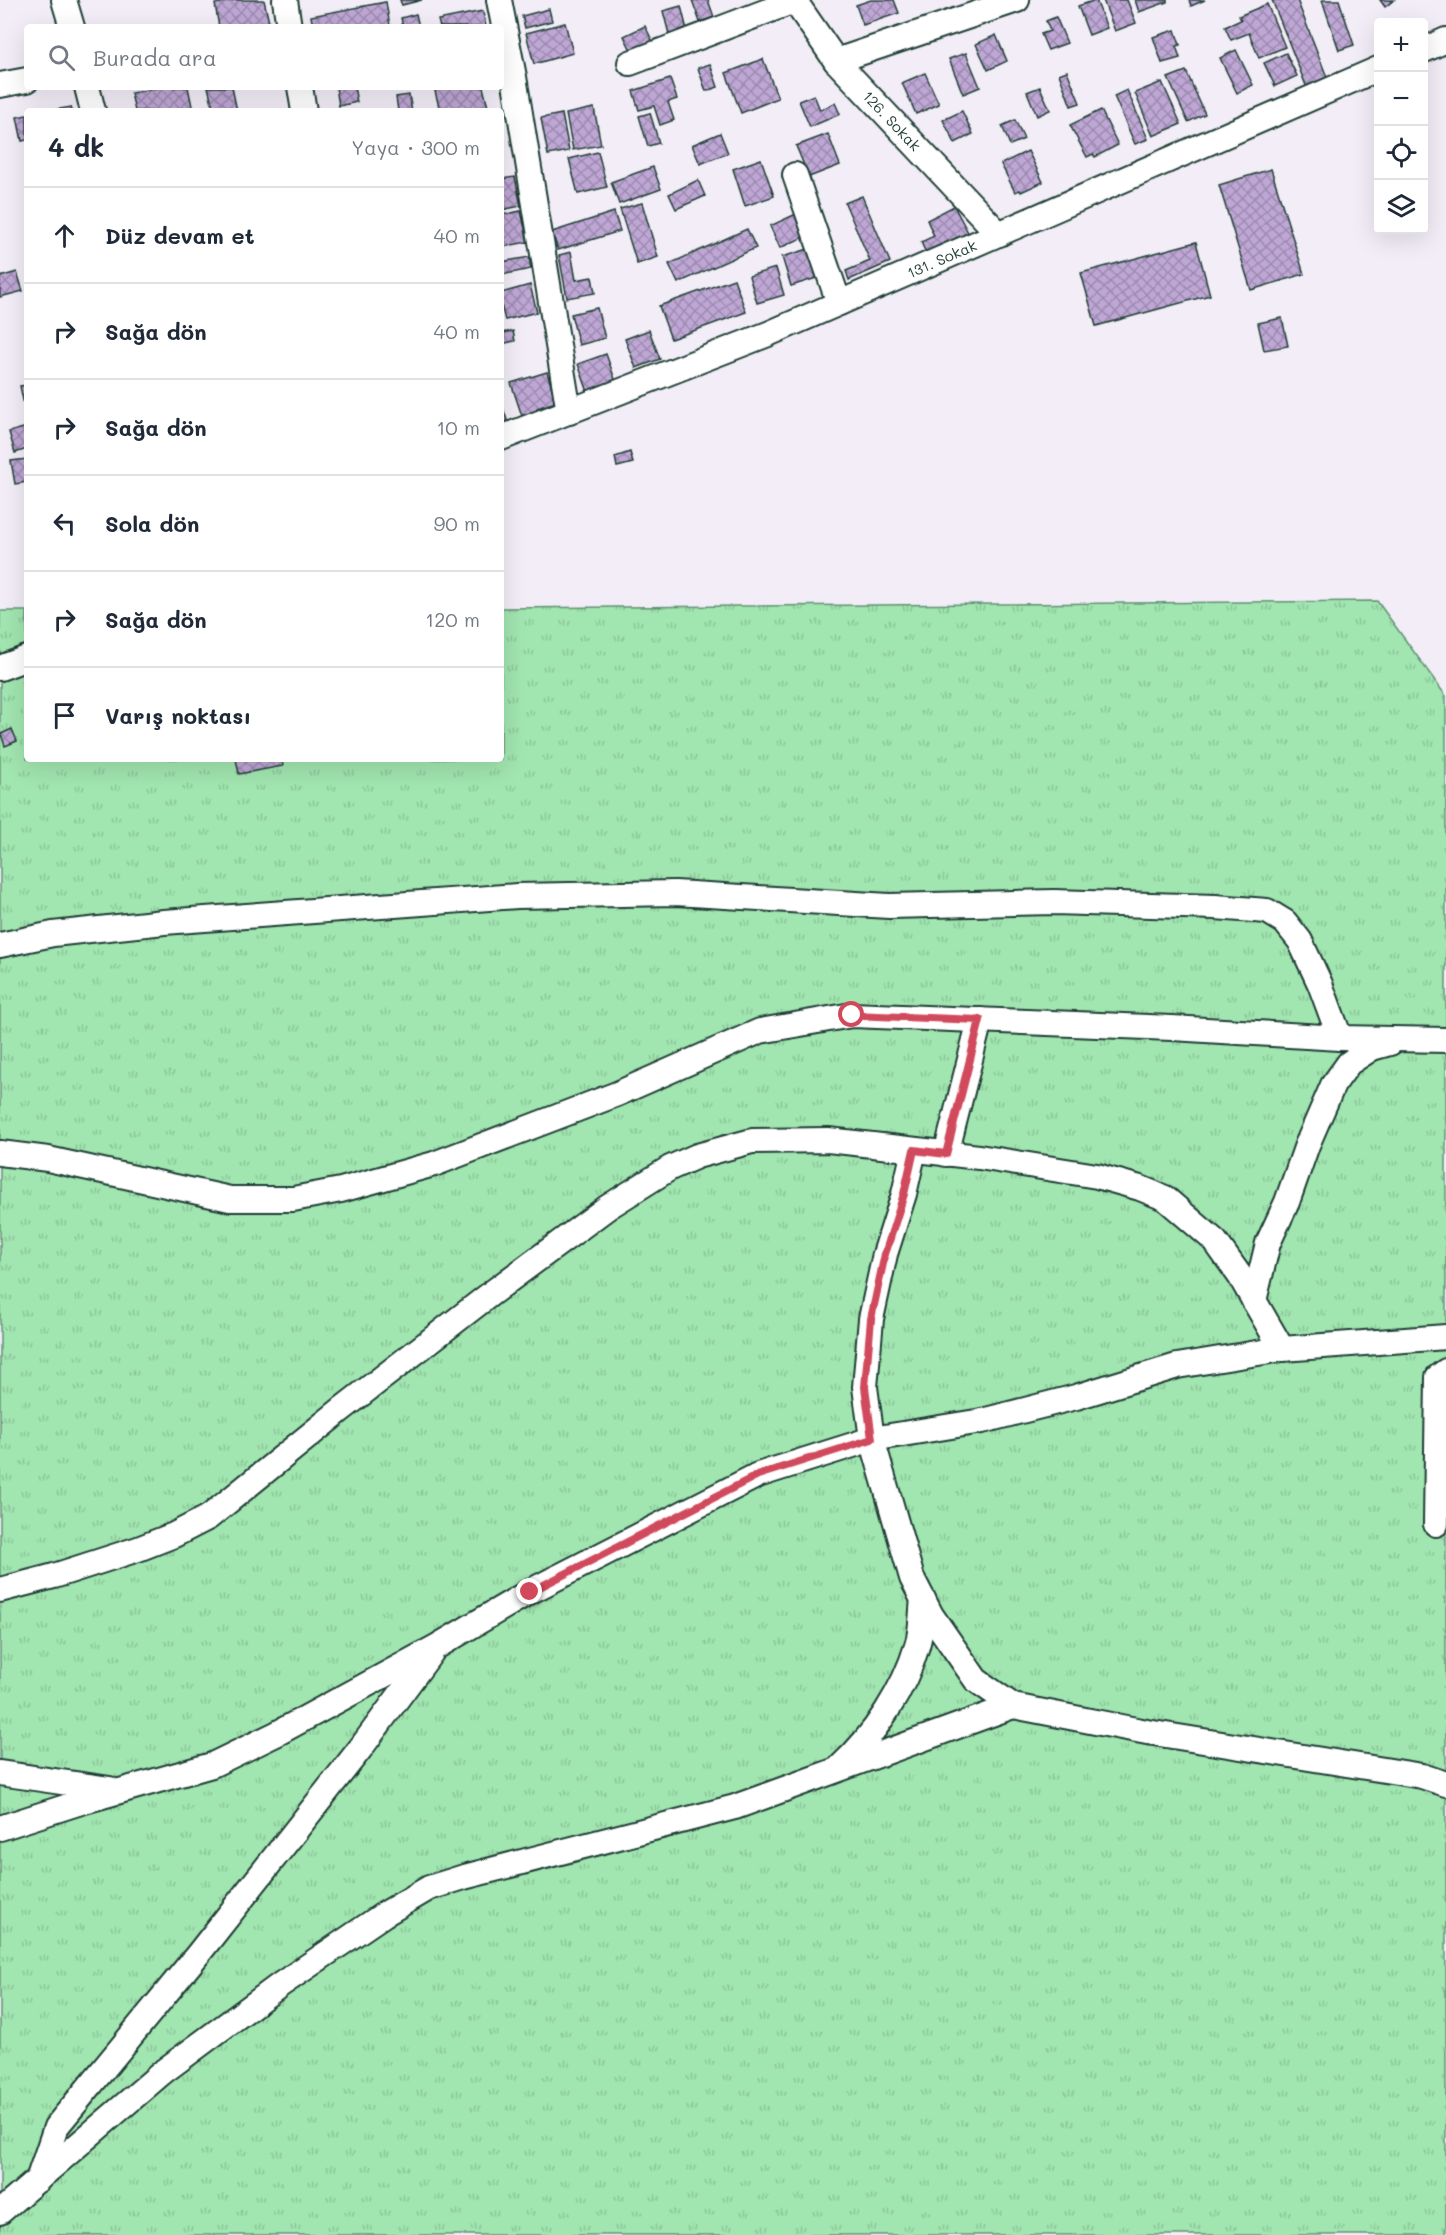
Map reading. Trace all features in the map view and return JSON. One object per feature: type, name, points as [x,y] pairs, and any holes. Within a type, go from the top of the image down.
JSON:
[{"type":"street","points":[[64,0],[71,24]]},
{"type":"street","points":[[285,0],[289,24]]},
{"type":"street","points":[[499,0],[504,24]]},
{"type":"street","points":[[630,63],[794,1]]},
{"type":"street","name":"126. Sokak","points":[[794,1],[836,61],[999,234]]},
{"type":"street","points":[[836,61],[1001,2]]},
{"type":"street","points":[[504,26],[569,412]]},
{"type":"street","points":[[1428,48],[1446,40]]},
{"type":"street","name":"131. Sokak","points":[[504,437],[768,334],[1374,71]]},
{"type":"street","points":[[0,85],[24,81]]},
{"type":"street","points":[[88,90],[92,108]]},
{"type":"street","points":[[300,90],[304,108]]},
{"type":"street","points":[[795,175],[839,303]]},
{"type":"street","points":[[0,668],[24,659]]},
{"type":"street","points":[[0,945],[53,934],[164,922],[517,896],[675,892],[889,906],[1054,902],[1215,907],[1267,911],[1285,922],[1300,941],[1341,1038]]},
{"type":"street","points":[[0,1153],[48,1159],[230,1198],[293,1199],[341,1190],[434,1164],[617,1095],[760,1031],[852,1015],[1172,1028],[1341,1038],[1446,1040]]},
{"type":"street","points":[[946,1154],[980,1020]]},
{"type":"street","points":[[1254,1302],[1268,1243],[1287,1202],[1307,1145],[1333,1085],[1349,1063],[1372,1048],[1404,1039]]},
{"type":"street","points":[[0,1590],[54,1576],[138,1549],[209,1517],[493,1292],[608,1207],[670,1168],[697,1156],[752,1141],[828,1140],[914,1150],[1097,1176],[1140,1188],[1165,1198],[1215,1241],[1282,1349]]},
{"type":"street","points":[[914,1150],[904,1194],[885,1254],[871,1319],[865,1387],[872,1439],[912,1578],[931,1615],[976,1680],[1013,1707],[1147,1732],[1422,1776],[1446,1784]]},
{"type":"street","points":[[0,1828],[212,1765],[276,1734],[436,1647],[530,1592],[758,1475],[872,1439],[982,1421],[1076,1397],[1177,1366],[1282,1349],[1446,1337]]},
{"type":"street","points":[[1436,1524],[1438,1377],[1446,1371]]},
{"type":"street","points":[[834,1772],[860,1749],[905,1677],[918,1644],[923,1599]]},
{"type":"street","points":[[37,2182],[56,2127],[199,1953],[360,1749],[436,1647]]},
{"type":"street","points":[[0,2212],[164,2071],[289,1979],[383,1915],[429,1888],[464,1876],[735,1807],[1013,1707]]},
{"type":"street","points":[[0,1773],[121,1791]]},
{"type":"green space","points":[[1377,601],[1446,696],[1446,2235],[0,2235],[0,611],[24,611],[24,762],[504,762],[504,608]]},
{"type":"building","points":[[235,0],[264,0],[269,24],[218,24],[215,4]]},
{"type":"building","points":[[400,0],[422,0],[402,5]]},
{"type":"building","points":[[692,0],[708,0],[714,17],[700,22]]},
{"type":"building","points":[[871,0],[894,0],[899,13],[863,25],[856,5]]},
{"type":"building","points":[[1096,0],[1107,28],[1089,35],[1078,6]]},
{"type":"building","points":[[1103,0],[1127,0],[1136,23],[1115,31]]},
{"type":"building","points":[[1135,0],[1167,0],[1167,2],[1139,12]]},
{"type":"building","points":[[1189,0],[1205,0],[1191,6]]},
{"type":"building","points":[[1272,0],[1297,0],[1330,85],[1309,93]]},
{"type":"building","points":[[1322,0],[1339,0],[1354,45],[1339,50]]},
{"type":"building","points":[[1380,0],[1394,0],[1385,7]]},
{"type":"building","points":[[386,2],[390,24],[312,24],[311,16]]},
{"type":"building","points":[[1267,4],[1285,47],[1259,58],[1249,33],[1231,40],[1225,27],[1241,20],[1239,16]]},
{"type":"building","points":[[681,6],[688,34],[670,38],[663,11]]},
{"type":"building","points":[[549,9],[552,21],[525,28],[522,16]]},
{"type":"building","points":[[483,11],[485,24],[439,24],[438,20]]},
{"type":"building","points":[[416,14],[418,24],[402,24],[401,18]]},
{"type":"building","points":[[1056,17],[1067,43],[1048,50],[1041,34],[1050,31],[1046,21]]},
{"type":"building","points":[[565,23],[573,53],[534,64],[526,33]]},
{"type":"building","points":[[645,26],[656,48],[635,58],[624,36]]},
{"type":"building","points":[[1175,30],[1180,45],[1176,46],[1180,58],[1162,63],[1153,37]]},
{"type":"building","points":[[996,35],[1007,61],[988,70],[976,44]]},
{"type":"building","points":[[1236,50],[1253,85],[1237,93],[1220,58]]},
{"type":"building","points":[[966,53],[980,87],[963,94],[949,59]]},
{"type":"building","points":[[1286,53],[1297,76],[1275,86],[1264,63]]},
{"type":"building","points":[[763,59],[778,98],[741,113],[726,73]]},
{"type":"building","points":[[710,64],[718,87],[706,91],[698,68]]},
{"type":"building","points":[[1067,71],[1080,103],[1071,106],[1059,74]]},
{"type":"building","points":[[1186,71],[1205,114],[1188,122],[1168,78]]},
{"type":"building","points":[[925,73],[939,104],[916,114],[902,83]]},
{"type":"building","points":[[670,79],[677,99],[668,102],[674,120],[660,125],[654,106],[639,110],[633,91]]},
{"type":"building","points":[[1162,82],[1181,124],[1153,136],[1135,93]]},
{"type":"building","points":[[1040,87],[1050,110],[1037,116],[1027,92]]},
{"type":"building","points":[[146,90],[189,90],[192,108],[134,108],[131,93]]},
{"type":"building","points":[[209,90],[233,90],[236,108],[213,108]]},
{"type":"building","points":[[336,90],[355,90],[357,102],[339,106]]},
{"type":"building","points":[[435,90],[484,90],[488,108],[439,108]]},
{"type":"building","points":[[1127,90],[1148,139],[1135,144],[1114,96]]},
{"type":"building","points":[[409,95],[411,108],[398,108],[396,97]]},
{"type":"building","points":[[814,95],[820,110],[835,103],[840,114],[810,127],[799,101]]},
{"type":"building","points":[[594,108],[601,145],[573,150],[566,114]]},
{"type":"building","points":[[1101,110],[1118,145],[1095,157],[1093,154],[1087,157],[1070,125]]},
{"type":"building","points":[[962,111],[973,134],[955,143],[943,120]]},
{"type":"building","points":[[650,113],[659,143],[648,146],[639,116]]},
{"type":"building","points":[[562,114],[569,151],[548,155],[541,118]]},
{"type":"building","points":[[24,116],[24,141],[22,141],[17,117]]},
{"type":"building","points":[[1015,120],[1024,139],[1010,145],[1002,126]]},
{"type":"building","points":[[720,133],[728,153],[700,164],[692,145]]},
{"type":"building","points":[[828,134],[840,165],[809,177],[796,146]]},
{"type":"building","points":[[1028,151],[1043,182],[1021,192],[1020,190],[1015,192],[1001,164]]},
{"type":"building","points":[[598,152],[607,187],[578,194],[569,159]]},
{"type":"building","points":[[761,159],[774,196],[745,206],[733,169]]},
{"type":"building","points":[[653,167],[661,189],[619,204],[611,182]]},
{"type":"building","points":[[1271,169],[1304,274],[1251,290],[1219,185]]},
{"type":"building","points":[[515,177],[521,206],[504,209],[504,179]]},
{"type":"building","points":[[698,180],[705,196],[676,209],[669,194]]},
{"type":"building","points":[[862,196],[890,262],[849,280],[846,271],[870,261],[845,203]]},
{"type":"building","points":[[642,203],[658,257],[637,264],[620,209]]},
{"type":"building","points":[[954,206],[972,240],[930,262],[921,242],[934,236],[927,220]]},
{"type":"building","points":[[521,211],[528,242],[504,246],[504,214]]},
{"type":"building","points":[[614,212],[620,231],[558,250],[552,232]]},
{"type":"building","points":[[796,214],[806,236],[780,248],[770,226]]},
{"type":"building","points":[[747,229],[756,248],[678,283],[669,264]]},
{"type":"building","points":[[1196,242],[1210,295],[1096,326],[1081,273]]},
{"type":"building","points":[[815,247],[823,276],[791,286],[782,257]]},
{"type":"building","points":[[571,252],[576,280],[592,277],[595,293],[567,298],[559,255]]},
{"type":"building","points":[[529,257],[531,269],[504,274],[504,261]]},
{"type":"building","points":[[776,268],[784,295],[757,303],[749,276]]},
{"type":"building","points":[[17,272],[23,291],[0,297],[0,277]]},
{"type":"building","points":[[734,279],[746,312],[671,339],[659,306]]},
{"type":"building","points":[[530,285],[537,312],[505,320],[504,292]]},
{"type":"building","points":[[597,308],[605,338],[579,345],[571,314]]},
{"type":"building","points":[[1282,318],[1288,346],[1264,350],[1258,323]]},
{"type":"building","points":[[649,330],[660,359],[636,368],[625,339]]},
{"type":"building","points":[[513,331],[515,341],[504,343],[504,332]]},
{"type":"building","points":[[606,354],[616,382],[588,392],[578,364]]},
{"type":"building","points":[[547,372],[556,402],[522,416],[511,383]]},
{"type":"building","points":[[24,385],[24,405],[20,386]]},
{"type":"building","points":[[504,411],[509,426],[504,427]]},
{"type":"building","points":[[24,428],[24,450],[15,453],[9,432]]},
{"type":"building","points":[[630,452],[633,463],[617,467],[615,457]]},
{"type":"building","points":[[24,459],[24,482],[15,484],[11,461]]},
{"type":"building","points":[[12,729],[17,741],[5,746],[1,734]]},
{"type":"building","points":[[237,762],[282,762],[283,766],[239,774]]},
{"type":"route","points":[[530,1592],[758,1475],[872,1439],[865,1387],[871,1319],[885,1254],[904,1194],[914,1150],[946,1154],[980,1020],[852,1015]]}]
